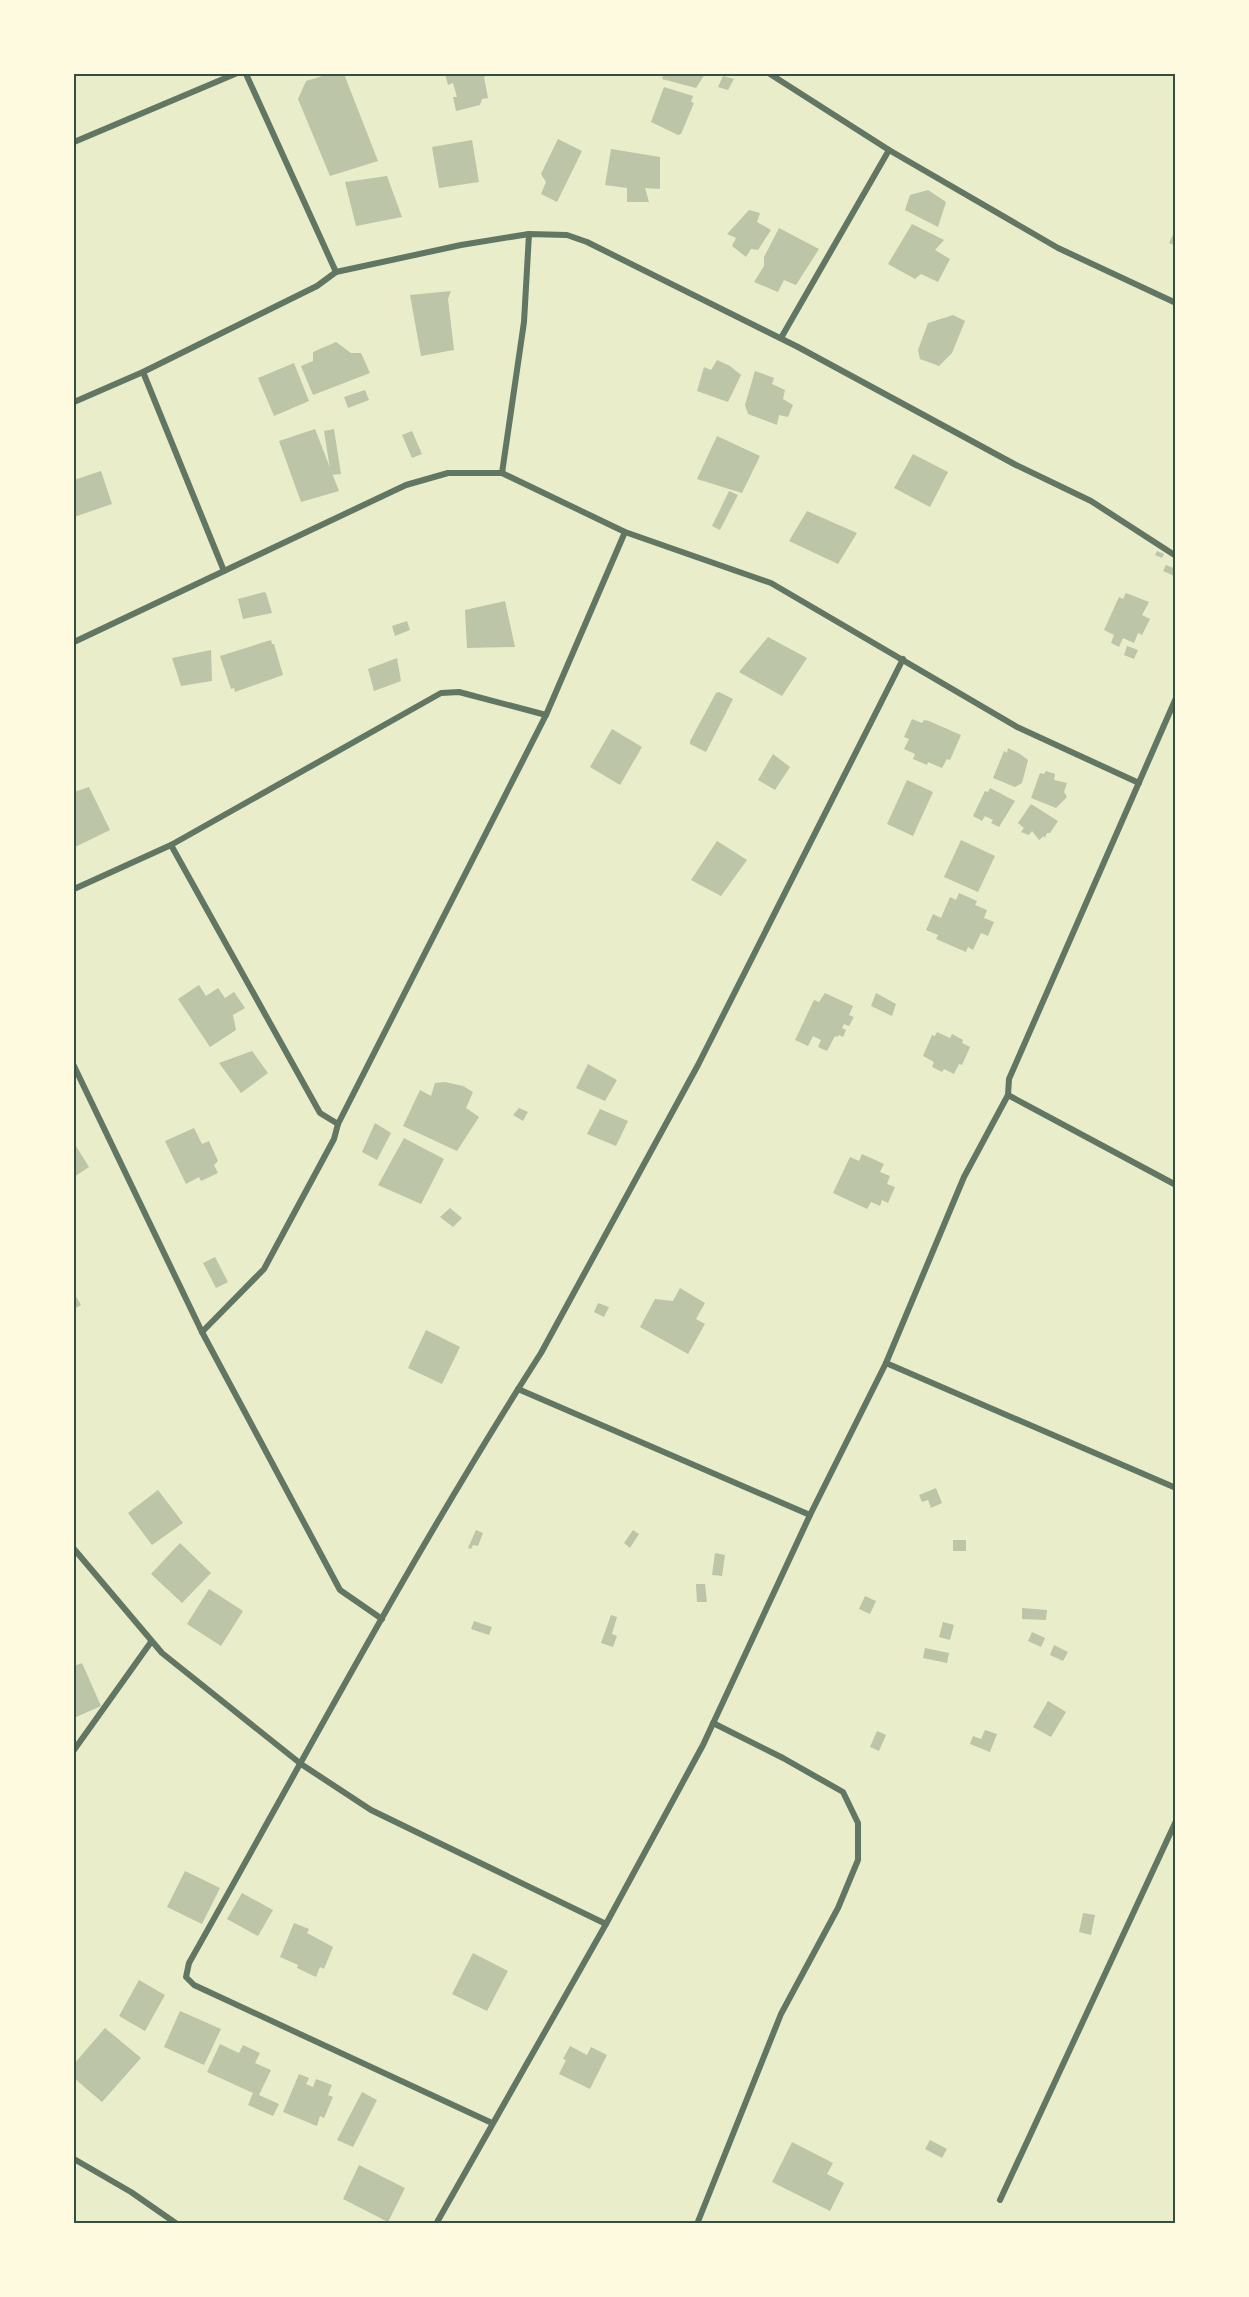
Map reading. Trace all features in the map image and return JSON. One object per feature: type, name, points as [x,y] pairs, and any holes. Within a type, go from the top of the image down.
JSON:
[{"type":"street","points":[[74,142],[235,74]]},
{"type":"street","points":[[246,74],[336,272]]},
{"type":"street","points":[[770,74],[889,150],[1058,248],[1176,303]]},
{"type":"street","points":[[781,338],[889,150]]},
{"type":"street","points":[[502,473],[512,389],[524,322],[529,234]]},
{"type":"street","points":[[74,402],[143,372],[317,286],[336,272],[461,245],[529,234],[567,235],[587,242],[781,338],[1016,465],[1090,501],[1176,556]]},
{"type":"street","points":[[143,372],[224,571]]},
{"type":"street","points":[[74,642],[406,485],[448,472],[502,473],[625,532],[771,583],[1017,727],[1138,783]]},
{"type":"street","points":[[202,1332],[264,1269],[334,1139],[338,1124],[546,716],[625,532]]},
{"type":"street","points":[[492,2123],[194,1985],[186,1977],[189,1963],[382,1619],[546,1343],[698,1065],[903,659]]},
{"type":"street","points":[[74,889],[171,845],[441,693],[459,692],[546,716]]},
{"type":"street","points":[[436,2223],[606,1924],[713,1724],[810,1515],[886,1363],[964,1177],[1008,1095],[1009,1078],[1176,698]]},
{"type":"street","points":[[171,845],[320,1113],[338,1124]]},
{"type":"street","points":[[74,1066],[202,1332],[340,1590],[382,1619]]},
{"type":"street","points":[[1008,1095],[1176,1185]]},
{"type":"street","points":[[886,1363],[1176,1488]]},
{"type":"street","points":[[518,1389],[810,1515]]},
{"type":"street","points":[[74,1549],[162,1653],[301,1764],[371,1810],[606,1924]]},
{"type":"street","points":[[74,1750],[151,1642]]},
{"type":"street","points":[[697,2223],[781,2014],[838,1908],[858,1860],[858,1823],[843,1792],[783,1758],[713,1724]]},
{"type":"street","points":[[1000,2200],[1176,1821]]},
{"type":"street","points":[[74,2159],[132,2192],[177,2223]]},
{"type":"building","points":[[329,74],[344,74],[378,161],[330,176],[298,99],[306,81]]},
{"type":"building","points":[[445,74],[490,74],[484,77],[488,98],[482,99],[480,105],[456,111],[453,97],[457,97],[453,83],[448,85]]},
{"type":"building","points":[[664,74],[705,74],[696,88],[662,79]]},
{"type":"building","points":[[723,76],[734,79],[728,90],[718,87]]},
{"type":"building","points":[[664,87],[693,96],[691,102],[694,103],[681,134],[678,135],[651,122]]},
{"type":"building","points":[[558,139],[582,151],[557,202],[541,194],[546,182],[541,174]]},
{"type":"building","points":[[472,140],[479,182],[439,188],[432,147]]},
{"type":"building","points":[[611,149],[660,157],[660,189],[645,188],[649,202],[627,202],[627,188],[605,185]]},
{"type":"building","points":[[387,176],[402,217],[356,226],[345,182]]},
{"type":"building","points":[[928,190],[946,202],[938,227],[905,210],[910,195]]},
{"type":"building","points":[[749,210],[760,213],[757,222],[771,230],[758,250],[751,249],[746,257],[732,246],[736,238],[727,234]]},
{"type":"building","points":[[912,224],[944,240],[935,250],[950,259],[938,282],[921,274],[915,279],[888,264]]},
{"type":"building","points":[[779,228],[819,249],[796,285],[784,280],[778,292],[754,282],[764,266],[764,257]]},
{"type":"building","points":[[1176,228],[1176,246],[1169,243]]},
{"type":"building","points":[[451,291],[448,299],[454,350],[421,356],[410,295]]},
{"type":"building","points":[[953,315],[965,321],[952,353],[939,366],[920,359],[918,350],[928,323]]},
{"type":"building","points":[[336,342],[351,353],[361,353],[370,373],[313,395],[301,366],[313,361],[313,352]]},
{"type":"building","points":[[717,360],[730,366],[741,375],[728,402],[697,391],[704,367],[711,370]]},
{"type":"building","points":[[294,363],[309,401],[274,416],[258,378]]},
{"type":"building","points":[[755,371],[774,378],[772,384],[785,390],[783,399],[793,405],[788,417],[779,415],[777,425],[748,414],[745,405]]},
{"type":"building","points":[[365,390],[369,400],[348,408],[344,397]]},
{"type":"building","points":[[315,429],[339,491],[301,502],[279,441]]},
{"type":"building","points":[[334,429],[341,474],[331,475],[324,431]]},
{"type":"building","points":[[412,431],[422,454],[412,458],[402,435]]},
{"type":"building","points":[[717,436],[760,456],[742,493],[697,479]]},
{"type":"building","points":[[913,454],[948,472],[930,507],[894,488]]},
{"type":"building","points":[[101,471],[112,504],[74,517],[74,480]]},
{"type":"building","points":[[729,491],[738,495],[720,530],[712,526]]},
{"type":"building","points":[[807,511],[857,533],[838,564],[789,541]]},
{"type":"building","points":[[1157,551],[1164,554],[1162,558],[1155,555]]},
{"type":"building","points":[[1166,565],[1176,569],[1174,576],[1163,571]]},
{"type":"building","points":[[264,592],[272,613],[243,619],[238,599]]},
{"type":"building","points":[[1126,593],[1149,602],[1142,615],[1150,619],[1142,635],[1138,633],[1134,643],[1123,638],[1119,647],[1111,643],[1114,635],[1104,630],[1119,597],[1123,599]]},
{"type":"building","points":[[505,601],[515,647],[467,648],[465,610]]},
{"type":"building","points":[[407,621],[410,630],[395,636],[392,626]]},
{"type":"building","points":[[768,637],[807,658],[782,696],[739,672]]},
{"type":"building","points":[[271,640],[283,675],[235,692],[234,688],[231,689],[220,656]]},
{"type":"building","points":[[1127,646],[1138,650],[1134,659],[1124,655]]},
{"type":"building","points":[[211,650],[212,681],[181,686],[172,658]]},
{"type":"building","points":[[397,658],[401,681],[374,691],[368,669]]},
{"type":"building","points":[[719,692],[733,699],[706,752],[690,744],[690,741],[716,693]]},
{"type":"building","points":[[912,719],[922,723],[924,720],[929,721],[961,735],[950,760],[947,759],[942,768],[913,759],[915,754],[904,749],[909,739],[904,737]]},
{"type":"building","points":[[612,729],[642,747],[620,785],[590,767]]},
{"type":"building","points":[[1008,748],[1028,760],[1022,783],[1015,787],[993,778],[1004,751],[1007,753]]},
{"type":"building","points":[[773,754],[790,767],[775,790],[758,780]]},
{"type":"building","points":[[1046,771],[1055,774],[1054,780],[1067,783],[1064,792],[1067,797],[1056,808],[1031,798],[1040,773],[1044,774]]},
{"type":"building","points":[[907,780],[933,792],[913,836],[887,824]]},
{"type":"building","points":[[89,787],[110,830],[75,847],[74,792]]},
{"type":"building","points":[[990,788],[1015,801],[999,827],[985,816],[982,821],[973,816],[985,791],[988,792]]},
{"type":"building","points":[[1031,804],[1058,821],[1045,838],[1044,836],[1039,840],[1032,831],[1029,835],[1021,832],[1024,828],[1018,823]]},
{"type":"building","points":[[961,840],[995,856],[978,892],[944,877]]},
{"type":"building","points":[[717,841],[747,860],[721,896],[691,880]]},
{"type":"building","points":[[959,893],[977,901],[975,905],[987,910],[984,918],[994,922],[988,936],[981,933],[973,950],[968,947],[966,952],[936,939],[938,935],[926,930],[933,914],[941,918],[950,897],[956,900]]},
{"type":"building","points":[[199,985],[206,996],[218,988],[225,998],[234,992],[245,1008],[233,1015],[236,1030],[210,1047],[178,999]]},
{"type":"building","points":[[825,993],[853,1006],[849,1015],[854,1017],[849,1026],[844,1024],[842,1028],[846,1030],[843,1037],[835,1036],[827,1051],[818,1047],[821,1040],[813,1036],[808,1046],[795,1040],[814,1000],[819,1002]]},
{"type":"building","points":[[876,993],[896,1004],[892,1016],[871,1006]]},
{"type":"building","points":[[937,1032],[950,1038],[952,1034],[970,1047],[962,1065],[959,1064],[954,1074],[932,1067],[934,1062],[923,1056],[932,1035],[935,1036]]},
{"type":"building","points":[[252,1051],[268,1073],[241,1093],[219,1063]]},
{"type":"building","points":[[588,1064],[617,1080],[605,1101],[576,1088]]},
{"type":"building","points":[[445,1082],[463,1086],[473,1092],[466,1108],[479,1117],[457,1151],[403,1126],[420,1090],[431,1096],[435,1083]]},
{"type":"building","points":[[519,1108],[528,1112],[523,1121],[513,1115]]},
{"type":"building","points":[[600,1109],[628,1121],[616,1146],[587,1134]]},
{"type":"building","points":[[375,1123],[391,1133],[377,1160],[362,1152]]},
{"type":"building","points":[[194,1128],[202,1144],[209,1141],[218,1161],[214,1165],[218,1173],[201,1181],[199,1177],[186,1184],[165,1141]]},
{"type":"building","points":[[404,1138],[444,1159],[421,1204],[378,1185]]},
{"type":"building","points":[[74,1143],[89,1167],[74,1177]]},
{"type":"building","points":[[862,1154],[884,1164],[880,1172],[890,1176],[887,1184],[895,1187],[888,1203],[882,1200],[880,1206],[871,1202],[867,1209],[833,1193],[850,1157],[859,1161]]},
{"type":"building","points":[[450,1208],[462,1218],[453,1227],[440,1217]]},
{"type":"building","points":[[215,1257],[228,1282],[216,1288],[203,1263]]},
{"type":"building","points":[[680,1288],[705,1303],[696,1319],[705,1324],[688,1354],[640,1327],[655,1299],[673,1301]]},
{"type":"building","points":[[74,1293],[81,1305],[74,1309]]},
{"type":"building","points":[[598,1303],[609,1307],[604,1317],[594,1312]]},
{"type":"building","points":[[426,1330],[460,1347],[442,1384],[408,1368]]},
{"type":"building","points":[[936,1488],[942,1503],[931,1508],[928,1500],[922,1502],[919,1495]]},
{"type":"building","points":[[158,1490],[183,1523],[152,1545],[128,1513]]},
{"type":"building","points":[[476,1530],[483,1533],[478,1546],[473,1545],[471,1549],[468,1548]]},
{"type":"building","points":[[633,1530],[639,1534],[630,1548],[624,1543]]},
{"type":"building","points":[[953,1540],[966,1540],[966,1551],[953,1551]]},
{"type":"building","points":[[180,1543],[211,1573],[182,1603],[151,1574]]},
{"type":"building","points":[[715,1553],[725,1555],[722,1576],[712,1575]]},
{"type":"building","points":[[696,1584],[705,1584],[707,1602],[697,1602]]},
{"type":"building","points":[[209,1589],[243,1611],[221,1646],[187,1624]]},
{"type":"building","points":[[865,1596],[876,1601],[870,1614],[859,1609]]},
{"type":"building","points":[[1022,1608],[1047,1610],[1046,1620],[1022,1619]]},
{"type":"building","points":[[611,1615],[617,1617],[612,1634],[617,1636],[613,1647],[601,1643]]},
{"type":"building","points":[[474,1621],[492,1627],[489,1635],[471,1629]]},
{"type":"building","points":[[943,1622],[954,1625],[950,1640],[939,1637]]},
{"type":"building","points":[[1032,1632],[1045,1638],[1041,1647],[1028,1641]]},
{"type":"building","points":[[1054,1645],[1068,1652],[1063,1661],[1050,1655]]},
{"type":"building","points":[[925,1648],[949,1653],[947,1663],[923,1658]]},
{"type":"building","points":[[82,1663],[101,1706],[74,1718],[74,1666]]},
{"type":"building","points":[[1048,1701],[1066,1712],[1051,1737],[1033,1727]]},
{"type":"building","points":[[985,1730],[997,1734],[990,1752],[970,1744],[973,1736],[981,1739]]},
{"type":"building","points":[[877,1731],[886,1735],[879,1751],[870,1747]]},
{"type":"building","points":[[185,1871],[220,1888],[202,1924],[167,1907]]},
{"type":"building","points":[[242,1893],[273,1910],[258,1936],[227,1919]]},
{"type":"building","points":[[1083,1913],[1095,1915],[1091,1935],[1079,1932]]},
{"type":"building","points":[[294,1923],[309,1929],[307,1933],[333,1947],[324,1969],[320,1967],[316,1977],[280,1957]]},
{"type":"building","points":[[473,1953],[508,1971],[487,2011],[452,1994]]},
{"type":"building","points":[[139,1980],[165,1995],[145,2031],[119,2016]]},
{"type":"building","points":[[180,2011],[221,2029],[204,2065],[164,2047]]},
{"type":"building","points":[[105,2028],[141,2058],[102,2102],[74,2078],[74,2064]]},
{"type":"building","points":[[220,2044],[239,2053],[243,2045],[260,2053],[255,2063],[271,2070],[259,2095],[279,2104],[273,2116],[248,2105],[253,2093],[207,2072]]},
{"type":"building","points":[[570,2046],[587,2055],[591,2047],[607,2055],[590,2089],[559,2074]]},
{"type":"building","points":[[299,2074],[309,2078],[306,2084],[313,2087],[316,2079],[332,2085],[328,2095],[333,2097],[324,2118],[320,2116],[317,2126],[283,2112]]},
{"type":"building","points":[[362,2092],[377,2100],[353,2147],[337,2140]]},
{"type":"building","points":[[930,2140],[947,2149],[942,2158],[925,2149]]},
{"type":"building","points":[[792,2142],[833,2163],[827,2174],[844,2183],[830,2211],[772,2182]]},
{"type":"building","points":[[359,2165],[405,2188],[388,2222],[343,2199]]}]
